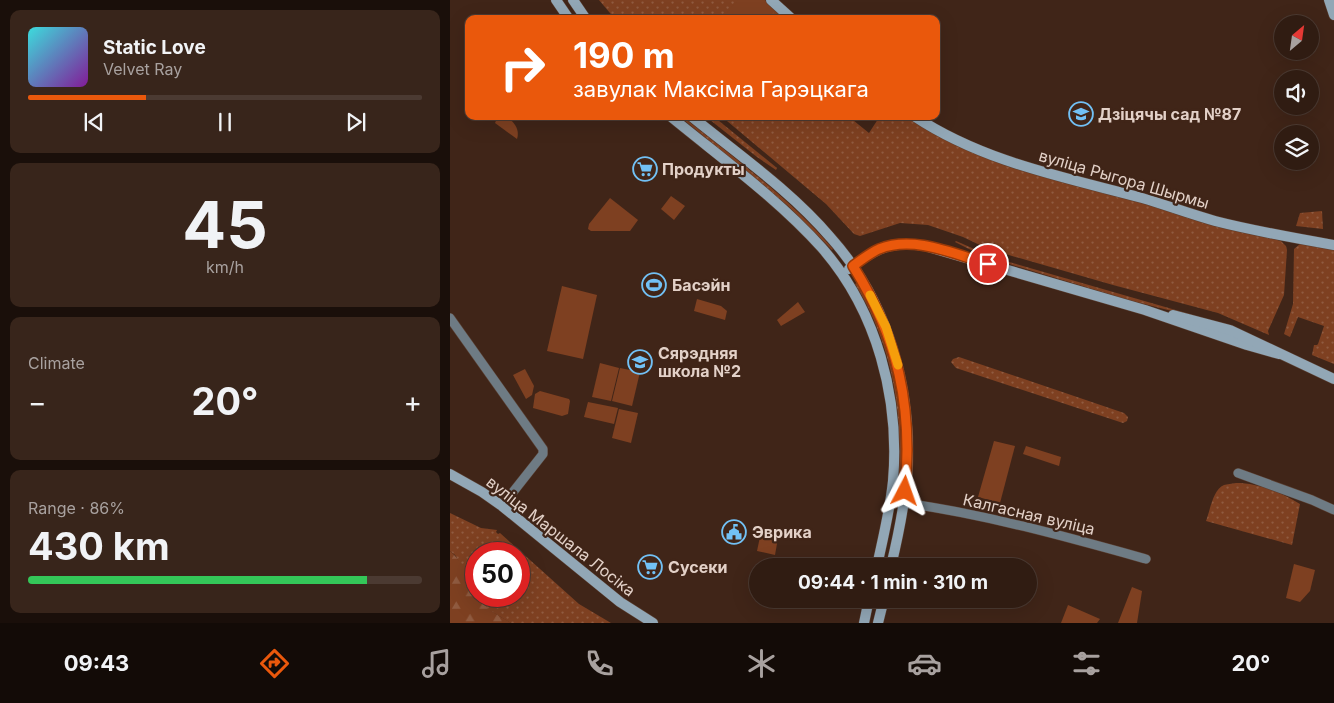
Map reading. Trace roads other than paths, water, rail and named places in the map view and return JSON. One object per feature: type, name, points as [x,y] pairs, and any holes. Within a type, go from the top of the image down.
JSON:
[{"type":"main road","points":[[556,0],[566,15]]},
{"type":"main road","points":[[573,0],[583,15]]},
{"type":"main road","points":[[771,0],[788,15]]},
{"type":"main road","points":[[1329,0],[1334,15]]},
{"type":"main road","points":[[675,120],[798,223],[821,247],[842,274],[874,334],[885,373],[894,433],[893,481],[889,512],[879,558]]},
{"type":"main road","points":[[697,120],[795,201],[832,238],[853,266],[886,327],[902,385],[908,433],[904,503],[893,558]]},
{"type":"main road","name":"вуліца Рыгора Шырмы","points":[[920,120],[961,142],[1025,167],[1215,221],[1334,245]]},
{"type":"main road","points":[[842,274],[878,249],[900,244],[917,245],[971,258],[1145,310],[1186,317],[1230,330],[1334,379]]},
{"type":"main road","name":"вуліца Маршала Лосіка","points":[[450,474],[502,506],[620,602],[653,623]]},
{"type":"main road","points":[[864,623],[867,608]]},
{"type":"main road","points":[[878,623],[882,608]]},
{"type":"street","points":[[450,318],[543,449],[542,454],[502,506]]},
{"type":"street","points":[[1238,473],[1334,510]]},
{"type":"street","name":"Калгасная вуліца","points":[[904,503],[997,521],[1146,560]]},
{"type":"place","name":"Дзіцячы сад №87","points":[[1081,114]]},
{"type":"place","name":"Продукты","points":[[645,169]]},
{"type":"place","name":"Басэйн","points":[[654,285]]},
{"type":"place","name":"Сярэдняя школа №2","points":[[640,362]]},
{"type":"place","name":"Эврика","points":[[734,532]]},
{"type":"place","name":"Сусеки","points":[[650,567]]}]
